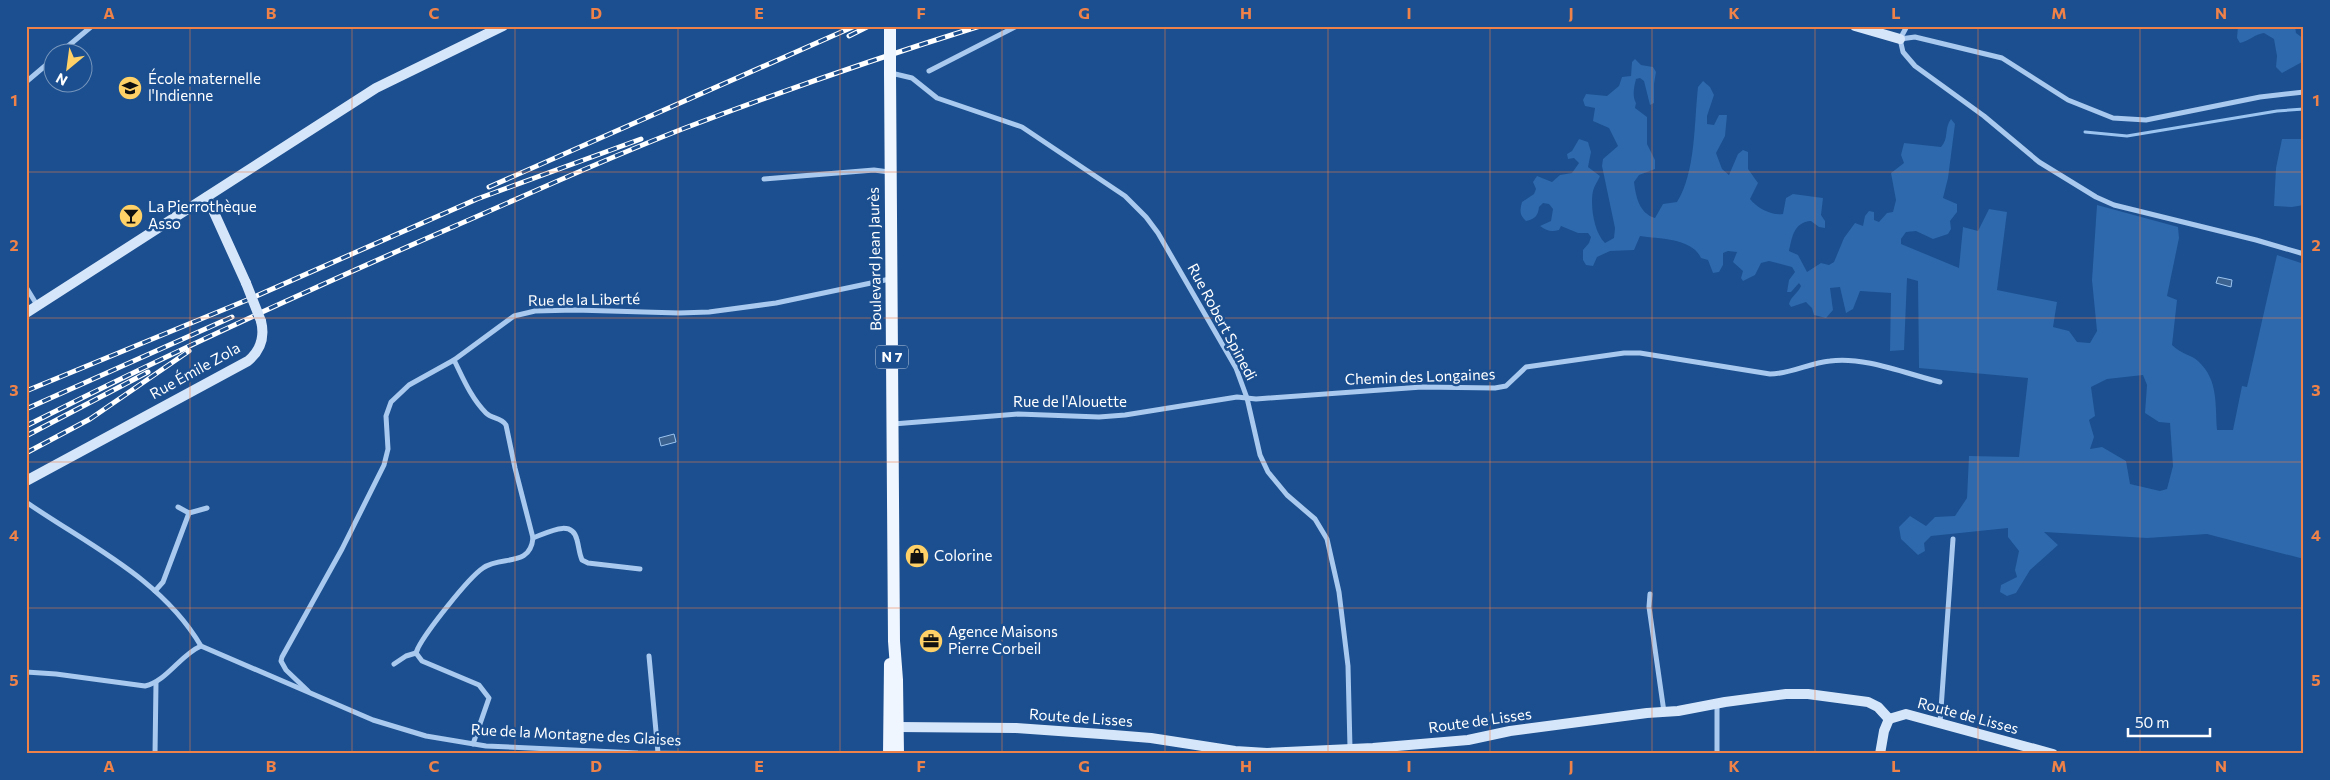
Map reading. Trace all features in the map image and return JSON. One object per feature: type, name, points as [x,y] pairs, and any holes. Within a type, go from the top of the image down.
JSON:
[{"type":"main road","name":"Boulevard Jean Jaurès","points":[[890,26],[890,279],[894,642],[897,680],[898,754]]},
{"type":"main road","name":"Boulevard Jean Jaurès","points":[[889,754],[888,676],[894,642]]},
{"type":"street","points":[[73,42],[92,26]]},
{"type":"street","points":[[26,313],[376,88],[502,26]]},
{"type":"street","points":[[930,71],[1017,26]]},
{"type":"street","points":[[1854,26],[1900,39],[1915,37],[2002,58],[2068,100],[2113,118],[2146,120],[2260,97],[2304,92]]},
{"type":"street","points":[[1907,26],[1900,39],[1903,52],[1915,66],[1984,116],[2039,162],[2096,197],[2114,205],[2256,240],[2304,254]]},
{"type":"street","points":[[26,82],[42,68]]},
{"type":"street","name":"Rue Robert Spinedi","points":[[890,73],[901,74],[915,80],[937,98],[1022,127],[1132,202],[1152,224],[1177,263],[1236,368],[1247,398],[1260,455],[1268,472],[1286,495],[1315,519],[1326,539],[1339,592],[1348,666],[1350,748]]},
{"type":"street","points":[[764,179],[874,170],[890,172]]},
{"type":"street","name":"Rue Émile Zola","points":[[26,481],[248,361],[256,354],[261,343],[263,329],[261,321],[207,197]]},
{"type":"street","name":"Rue de la Liberté","points":[[308,691],[286,670],[281,661],[282,657],[342,549],[384,465],[388,449],[388,408],[396,395],[454,360],[506,321],[522,313],[575,310],[702,312],[776,302],[890,279]]},
{"type":"street","points":[[26,287],[38,306]]},
{"type":"street","name":"Chemin des Longaines","points":[[1247,398],[1422,387],[1495,388],[1506,386],[1526,367],[1608,355],[1640,353],[1770,374],[1791,372],[1828,361],[1853,360],[1940,382]]},
{"type":"street","points":[[394,664],[416,654],[421,642],[475,574],[490,564],[525,556],[531,549],[533,538],[506,424],[502,420],[486,414],[468,388],[454,360]]},
{"type":"street","name":"Rue de l'Alouette","points":[[892,424],[1018,414],[1125,415],[1238,397],[1247,398]]},
{"type":"street","points":[[26,502],[124,565],[155,592],[182,620],[200,646],[190,651],[156,683],[145,686],[56,674],[26,672]]},
{"type":"street","points":[[178,507],[189,513],[207,508]]},
{"type":"street","points":[[155,592],[163,582],[189,513]]},
{"type":"street","points":[[533,538],[562,528],[569,529],[577,539],[582,560],[588,563],[640,569]]},
{"type":"street","points":[[1940,724],[1953,539]]},
{"type":"street","points":[[1650,594],[1649,607],[1664,712]]},
{"type":"street","name":"Rue de la Montagne des Glaises","points":[[200,646],[399,729],[473,744],[566,751],[747,754]]},
{"type":"street","points":[[416,654],[422,661],[479,685],[485,691],[489,698],[473,744]]},
{"type":"street","points":[[649,656],[658,753]]},
{"type":"street","points":[[155,754],[156,683]]},
{"type":"street","name":"Route de Lisses","points":[[898,726],[1016,728],[1151,738],[1194,746],[1259,752],[1415,745],[1468,740],[1510,731],[1664,712],[1678,712],[1717,703],[1764,696],[1808,694],[1868,702],[1878,707],[1889,719],[1906,714],[2053,754]]},
{"type":"street","points":[[1717,703],[1717,754]]},
{"type":"street","points":[[1880,754],[1884,731],[1889,719]]},
{"type":"shaded area","points":[[2238,26],[2295,26],[2296,33],[2304,39],[2304,61],[2282,73],[2276,67],[2277,56],[2274,39],[2264,33],[2240,43],[2237,38]]},
{"type":"shaded area","points":[[1635,59],[1641,65],[1653,67],[1656,72],[1654,103],[1650,105],[1644,81],[1640,78],[1636,79],[1634,88],[1635,108],[1647,117],[1647,144],[1655,160],[1655,169],[1639,175],[1634,182],[1637,199],[1645,212],[1655,218],[1663,204],[1677,202],[1683,190],[1691,162],[1698,87],[1703,81],[1710,87],[1714,95],[1707,116],[1707,124],[1714,125],[1719,115],[1727,115],[1725,136],[1716,153],[1722,169],[1729,175],[1738,154],[1743,150],[1748,152],[1748,169],[1758,183],[1750,199],[1753,202],[1765,211],[1783,214],[1786,198],[1793,194],[1823,198],[1821,215],[1825,221],[1825,228],[1819,227],[1811,221],[1801,224],[1795,231],[1790,246],[1789,251],[1798,255],[1807,272],[1821,263],[1829,265],[1834,262],[1844,238],[1855,223],[1863,226],[1865,216],[1869,211],[1874,212],[1874,220],[1879,222],[1887,213],[1893,212],[1896,200],[1891,173],[1904,163],[1901,155],[1904,143],[1941,147],[1945,141],[1951,119],[1955,124],[1948,178],[1943,198],[1957,204],[1957,212],[1950,221],[1951,229],[1948,234],[1933,239],[1916,231],[1906,232],[1901,239],[1901,244],[1959,268],[1963,227],[1978,231],[1989,209],[2007,212],[1997,290],[2057,302],[2053,327],[2069,331],[2077,342],[2090,343],[2097,331],[2092,280],[2097,205],[2178,227],[2179,238],[2167,296],[2177,300],[2172,345],[2198,361],[2210,376],[2215,394],[2217,430],[2233,430],[2242,386],[2247,387],[2277,255],[2304,264],[2304,559],[2207,534],[2147,538],[2044,532],[2058,545],[2030,570],[2016,593],[2007,596],[2000,592],[2001,585],[2017,577],[2015,570],[2019,551],[2008,537],[2008,528],[1931,536],[1924,543],[1925,551],[1918,555],[1901,539],[1899,527],[1910,516],[1926,526],[1935,517],[1955,516],[1967,498],[1969,456],[2019,457],[2028,378],[1919,368],[1918,281],[1907,278],[1904,350],[1890,351],[1891,293],[1860,291],[1853,309],[1846,313],[1840,287],[1830,288],[1833,310],[1826,318],[1814,315],[1812,308],[1806,302],[1791,307],[1789,304],[1801,286],[1799,283],[1791,292],[1787,292],[1789,280],[1795,272],[1792,267],[1769,261],[1761,263],[1755,275],[1743,281],[1741,278],[1743,271],[1733,262],[1737,252],[1728,251],[1723,253],[1723,265],[1719,272],[1713,273],[1708,260],[1701,258],[1697,251],[1683,243],[1640,236],[1634,250],[1610,251],[1597,257],[1593,266],[1586,265],[1583,260],[1583,250],[1591,237],[1588,233],[1578,233],[1561,226],[1559,230],[1549,231],[1540,226],[1551,221],[1553,209],[1549,204],[1543,203],[1539,207],[1536,217],[1526,221],[1521,214],[1522,202],[1534,194],[1536,189],[1533,182],[1537,176],[1552,182],[1560,175],[1572,173],[1579,163],[1574,158],[1568,159],[1567,154],[1572,151],[1579,139],[1588,142],[1591,152],[1588,167],[1600,176],[1592,197],[1598,232],[1605,243],[1614,238],[1615,228],[1602,166],[1603,159],[1618,146],[1609,128],[1593,121],[1595,108],[1585,106],[1583,100],[1586,94],[1607,96],[1619,86],[1622,77],[1631,76],[1632,62]],"holes":[[[2143,375],[2147,385],[2145,413],[2159,422],[2170,423],[2173,466],[2167,489],[2160,491],[2130,484],[2126,461],[2102,447],[2090,449],[2094,437],[2089,420],[2095,416],[2091,387],[2107,379]]]},
{"type":"shaded area","points":[[2282,139],[2304,139],[2304,205],[2292,207],[2274,206],[2276,168]]},
{"type":"shaded area","points":[[2218,277],[2232,280],[2231,287],[2216,283]]},
{"type":"shaded area","points":[[674,434],[676,442],[661,446],[659,438]]},
{"type":"waterway","points":[[2085,132],[2127,136],[2277,111],[2304,109]]},
{"type":"railway","points":[[489,187],[855,26]]},
{"type":"railway","points":[[849,36],[869,26]]},
{"type":"railway","points":[[26,426],[132,373],[293,298],[627,151],[795,88],[980,26]]},
{"type":"railway","points":[[26,391],[247,300],[477,199],[641,139]]},
{"type":"railway","points":[[26,409],[232,317]]},
{"type":"railway","points":[[26,453],[90,419],[189,351]]},
{"type":"railway","points":[[26,436],[148,372]]},
{"type":"place","name":"École maternelle l'Indienne","points":[[130,88]]},
{"type":"place","name":"La Pierrothèque Asso","points":[[131,216]]},
{"type":"place","name":"Colorine","points":[[917,556]]},
{"type":"place","name":"Agence Maisons Pierre Corbeil","points":[[931,641]]}]
